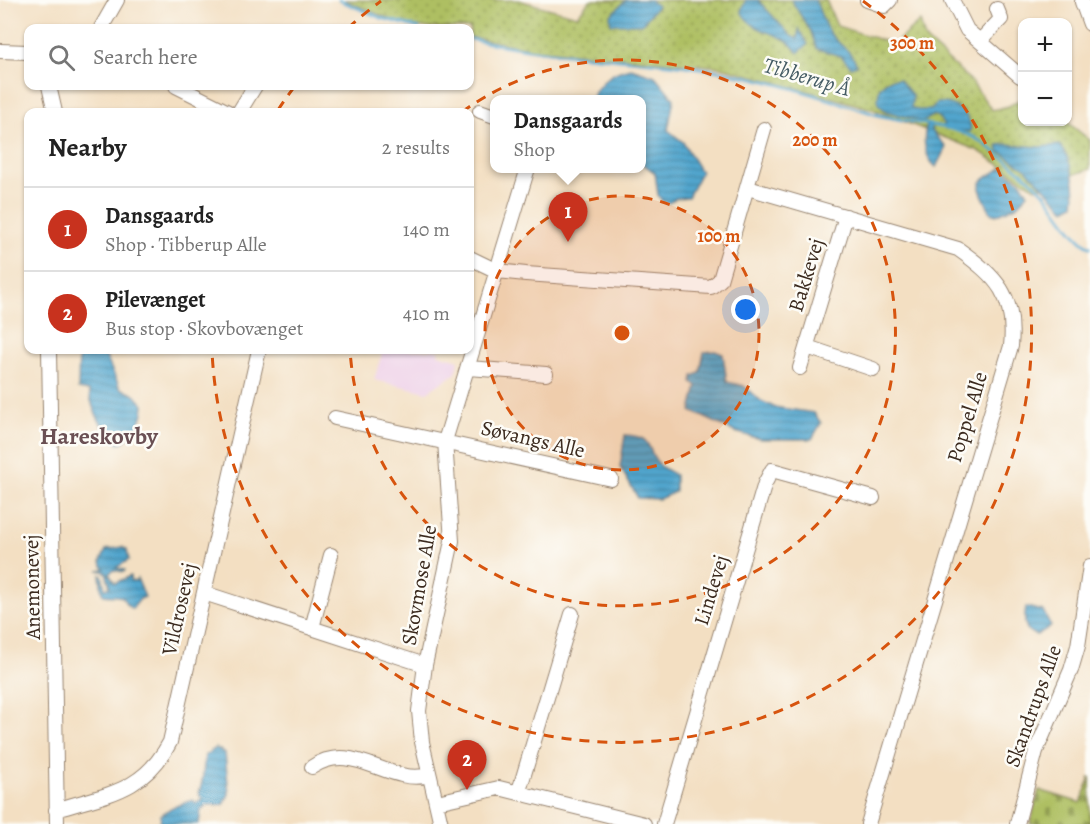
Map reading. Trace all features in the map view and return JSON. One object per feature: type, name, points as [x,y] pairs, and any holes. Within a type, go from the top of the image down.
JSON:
[{"type":"street","points":[[103,24],[117,0]]},
{"type":"street","points":[[867,0],[884,6],[890,0]]},
{"type":"street","points":[[952,0],[967,30],[1018,74]]},
{"type":"street","points":[[1082,2],[1090,24]]},
{"type":"street","points":[[980,41],[1001,19],[997,9]]},
{"type":"street","points":[[0,51],[24,52]]},
{"type":"street","points":[[50,90],[54,108]]},
{"type":"street","points":[[184,90],[220,108]]},
{"type":"street","points":[[241,108],[253,90]]},
{"type":"street","points":[[480,111],[490,114]]},
{"type":"street","points":[[474,260],[497,271],[711,287],[720,280],[764,129]]},
{"type":"street","name":"Skovmose Alle","points":[[474,351],[526,173]]},
{"type":"street","name":"Poppel Alle","points":[[748,189],[958,249],[985,268],[997,283],[1006,299],[1013,322],[1011,346],[868,824]]},
{"type":"street","name":"Bakkevej","points":[[800,368],[846,216]]},
{"type":"street","points":[[807,347],[873,369]]},
{"type":"street","name":"Anemonevej","points":[[49,354],[57,824]]},
{"type":"street","name":"Vildrosevej","points":[[56,810],[129,787],[141,780],[161,760],[170,742],[258,354]]},
{"type":"street","name":"Skovmose Alle","points":[[441,824],[429,776],[419,711],[425,665],[452,541],[445,441],[473,354]]},
{"type":"street","points":[[469,368],[546,374]]},
{"type":"street","name":"Søvangs Alle","points":[[335,418],[611,479]]},
{"type":"street","name":"Lindevej","points":[[664,824],[765,483],[772,470],[873,498]]},
{"type":"street","points":[[312,628],[331,555]]},
{"type":"street","name":"Skandrups Alle","points":[[1017,824],[1036,751],[1071,670],[1078,646],[1090,566]]},
{"type":"street","points":[[204,593],[425,665]]},
{"type":"street","points":[[519,791],[572,614]]},
{"type":"street","points":[[312,767],[330,758],[352,757],[413,778],[429,776]]},
{"type":"street","points":[[437,802],[499,788],[519,791],[644,824]]},
{"type":"shaded area","points":[[382,354],[438,354],[459,360],[456,373],[427,392],[374,380]]},
{"type":"green space","points":[[344,0],[518,0],[577,16],[590,0],[826,0],[837,26],[894,44],[920,21],[925,39],[971,81],[992,110],[1009,106],[1018,100],[1018,126],[1072,126],[1090,140],[1090,169],[1035,188],[979,151],[872,109],[721,67],[533,49],[474,38],[474,24],[405,24]]},
{"type":"green space","points":[[1090,777],[1090,824],[1030,824],[1039,790],[1081,803]]},
{"type":"water","points":[[626,0],[650,0],[657,6],[642,24],[611,24],[610,16]]},
{"type":"water","points":[[746,0],[758,0],[791,36],[797,39],[799,29],[808,44],[798,53],[786,40],[754,26],[741,11]]},
{"type":"water","points":[[791,0],[815,0],[829,32],[851,55],[857,65],[851,67],[841,56],[817,49],[810,30]]},
{"type":"water","points":[[631,68],[655,76],[674,99],[668,130],[683,142],[701,172],[688,197],[676,198],[669,203],[662,201],[658,195],[655,173],[646,166],[646,95],[594,95],[607,79]]},
{"type":"water","points":[[891,79],[899,79],[913,96],[911,107],[917,110],[931,110],[937,103],[943,103],[961,110],[969,120],[970,132],[945,128],[939,117],[933,115],[925,121],[920,121],[886,111],[878,104],[879,92],[883,83]]},
{"type":"water","points":[[927,125],[931,125],[931,130],[946,147],[936,167],[925,147]]},
{"type":"water","points":[[998,145],[1039,147],[1060,145],[1072,173],[1075,190],[1074,204],[1065,209],[1026,169],[999,151]]},
{"type":"water","points":[[1002,168],[1021,182],[1028,194],[1016,206],[996,215],[991,213],[980,186],[986,178]]},
{"type":"water","points":[[715,351],[723,354],[727,382],[744,386],[761,401],[774,407],[814,413],[821,423],[812,439],[760,439],[735,432],[691,411],[697,386],[692,382],[693,376],[700,373],[704,352]]},
{"type":"water","points":[[79,354],[105,354],[120,388],[135,395],[144,405],[142,417],[130,437],[119,444],[99,420],[89,391],[78,389]]},
{"type":"water","points":[[625,435],[641,438],[648,444],[660,466],[675,475],[675,492],[659,499],[638,498],[620,467]]},
{"type":"water","points":[[122,547],[127,550],[129,560],[116,568],[125,570],[124,572],[113,570],[109,574],[115,583],[130,576],[131,581],[137,581],[137,578],[145,597],[140,599],[132,609],[123,597],[104,595],[101,590],[100,575],[102,575],[105,588],[110,587],[106,572],[98,570],[105,569],[101,561],[106,550]]},
{"type":"water","points":[[1026,607],[1043,611],[1051,626],[1037,635],[1032,634],[1025,621]]},
{"type":"water","points":[[216,748],[225,753],[229,794],[223,805],[207,805],[201,810],[199,824],[160,824],[161,815],[171,808],[192,800],[196,803],[202,800],[199,793],[205,755]]},
{"type":"waterway","name":"Tibberup Å","points":[[339,0],[381,18],[404,24]]},
{"type":"waterway","name":"Tibberup Å","points":[[474,40],[530,50],[713,70],[754,78],[874,114],[960,132],[988,146],[1033,182],[1046,195],[1071,230],[1090,247]]},
{"type":"place","name":"Dansgaards","points":[[568,242]]},
{"type":"place","name":"Pilevænget","points":[[467,790]]},
{"type":"district","name":"Hareskovby","points":[[99,436]]}]
